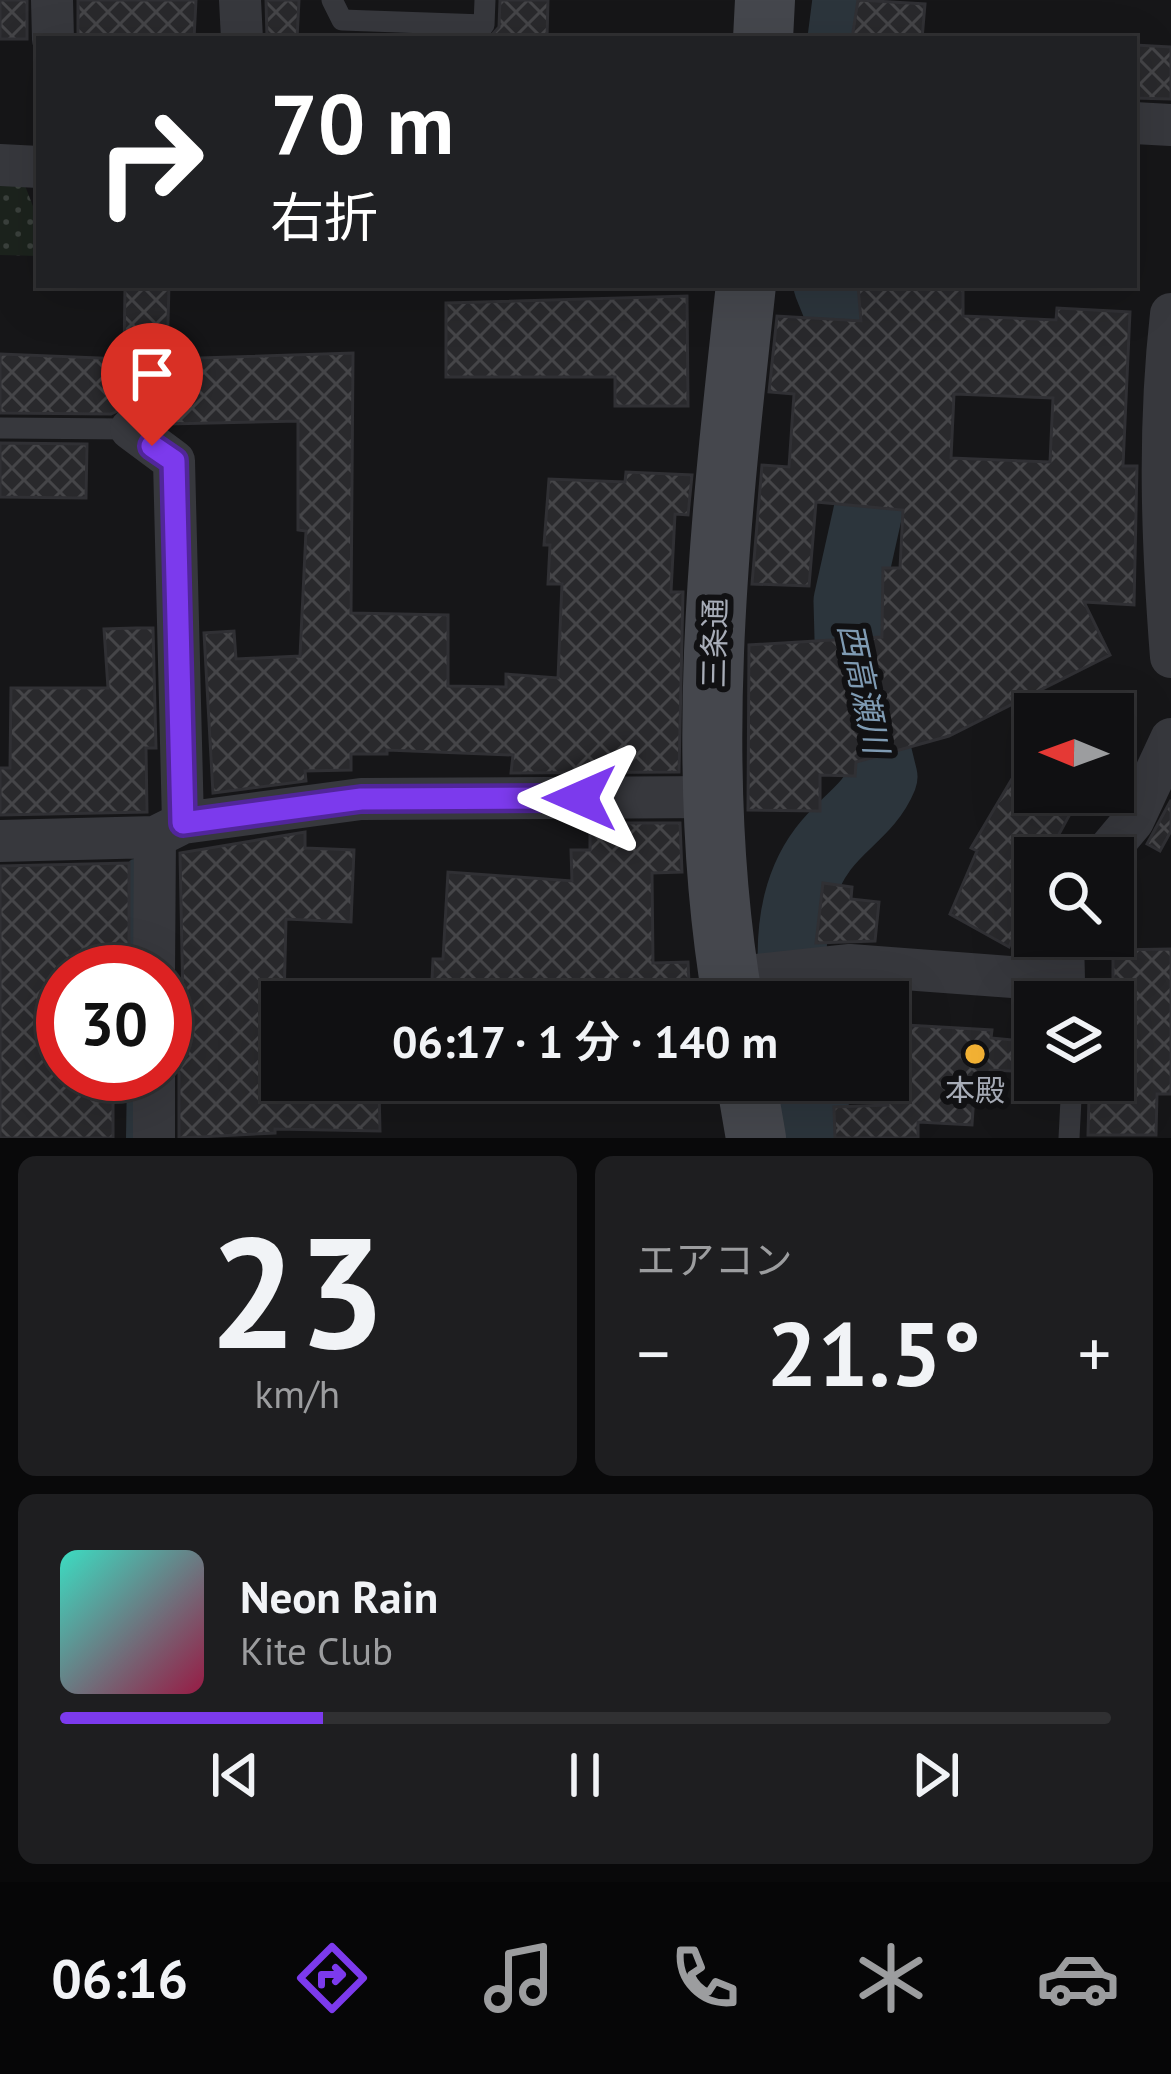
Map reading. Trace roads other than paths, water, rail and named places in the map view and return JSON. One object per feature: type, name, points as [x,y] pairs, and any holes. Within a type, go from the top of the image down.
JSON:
[{"type":"main road","points":[[763,36],[765,0]]},
{"type":"main road","name":"三条通","points":[[746,288],[716,561],[712,797],[759,979]]},
{"type":"main road","points":[[750,1101],[756,1138]]},
{"type":"street","points":[[52,0],[53,36]]},
{"type":"street","points":[[240,0],[242,36]]},
{"type":"street","points":[[1137,123],[1171,125]]},
{"type":"street","points":[[0,165],[36,167]]},
{"type":"street","points":[[1171,314],[1161,411],[1161,525],[1171,657]]},
{"type":"street","points":[[131,430],[174,461],[169,830],[157,945]]},
{"type":"street","points":[[1120,837],[1133,821],[1171,739]]},
{"type":"street","points":[[0,842],[169,830],[361,799],[712,797]]},
{"type":"street","points":[[759,979],[1014,990]]},
{"type":"street","points":[[154,1101],[154,1138]]},
{"type":"lane","points":[[332,0],[342,20],[484,25],[485,0]]},
{"type":"lane","points":[[0,428],[131,430]]},
{"type":"lane","points":[[1069,1138],[1071,1101]]},
{"type":"waterway","name":"西高瀬川","points":[[842,36],[847,0]]},
{"type":"waterway","name":"西高瀬川","points":[[794,981],[794,922],[804,884],[823,849],[871,798],[883,777],[849,638],[848,601],[882,449],[883,421],[829,288]]},
{"type":"waterway","points":[[133,945],[134,865]]},
{"type":"waterway","points":[[132,1138],[133,1101]]},
{"type":"waterway","name":"西高瀬川","points":[[813,1101],[820,1138]]},
{"type":"place","name":"本殿","points":[[975,1054]]}]
